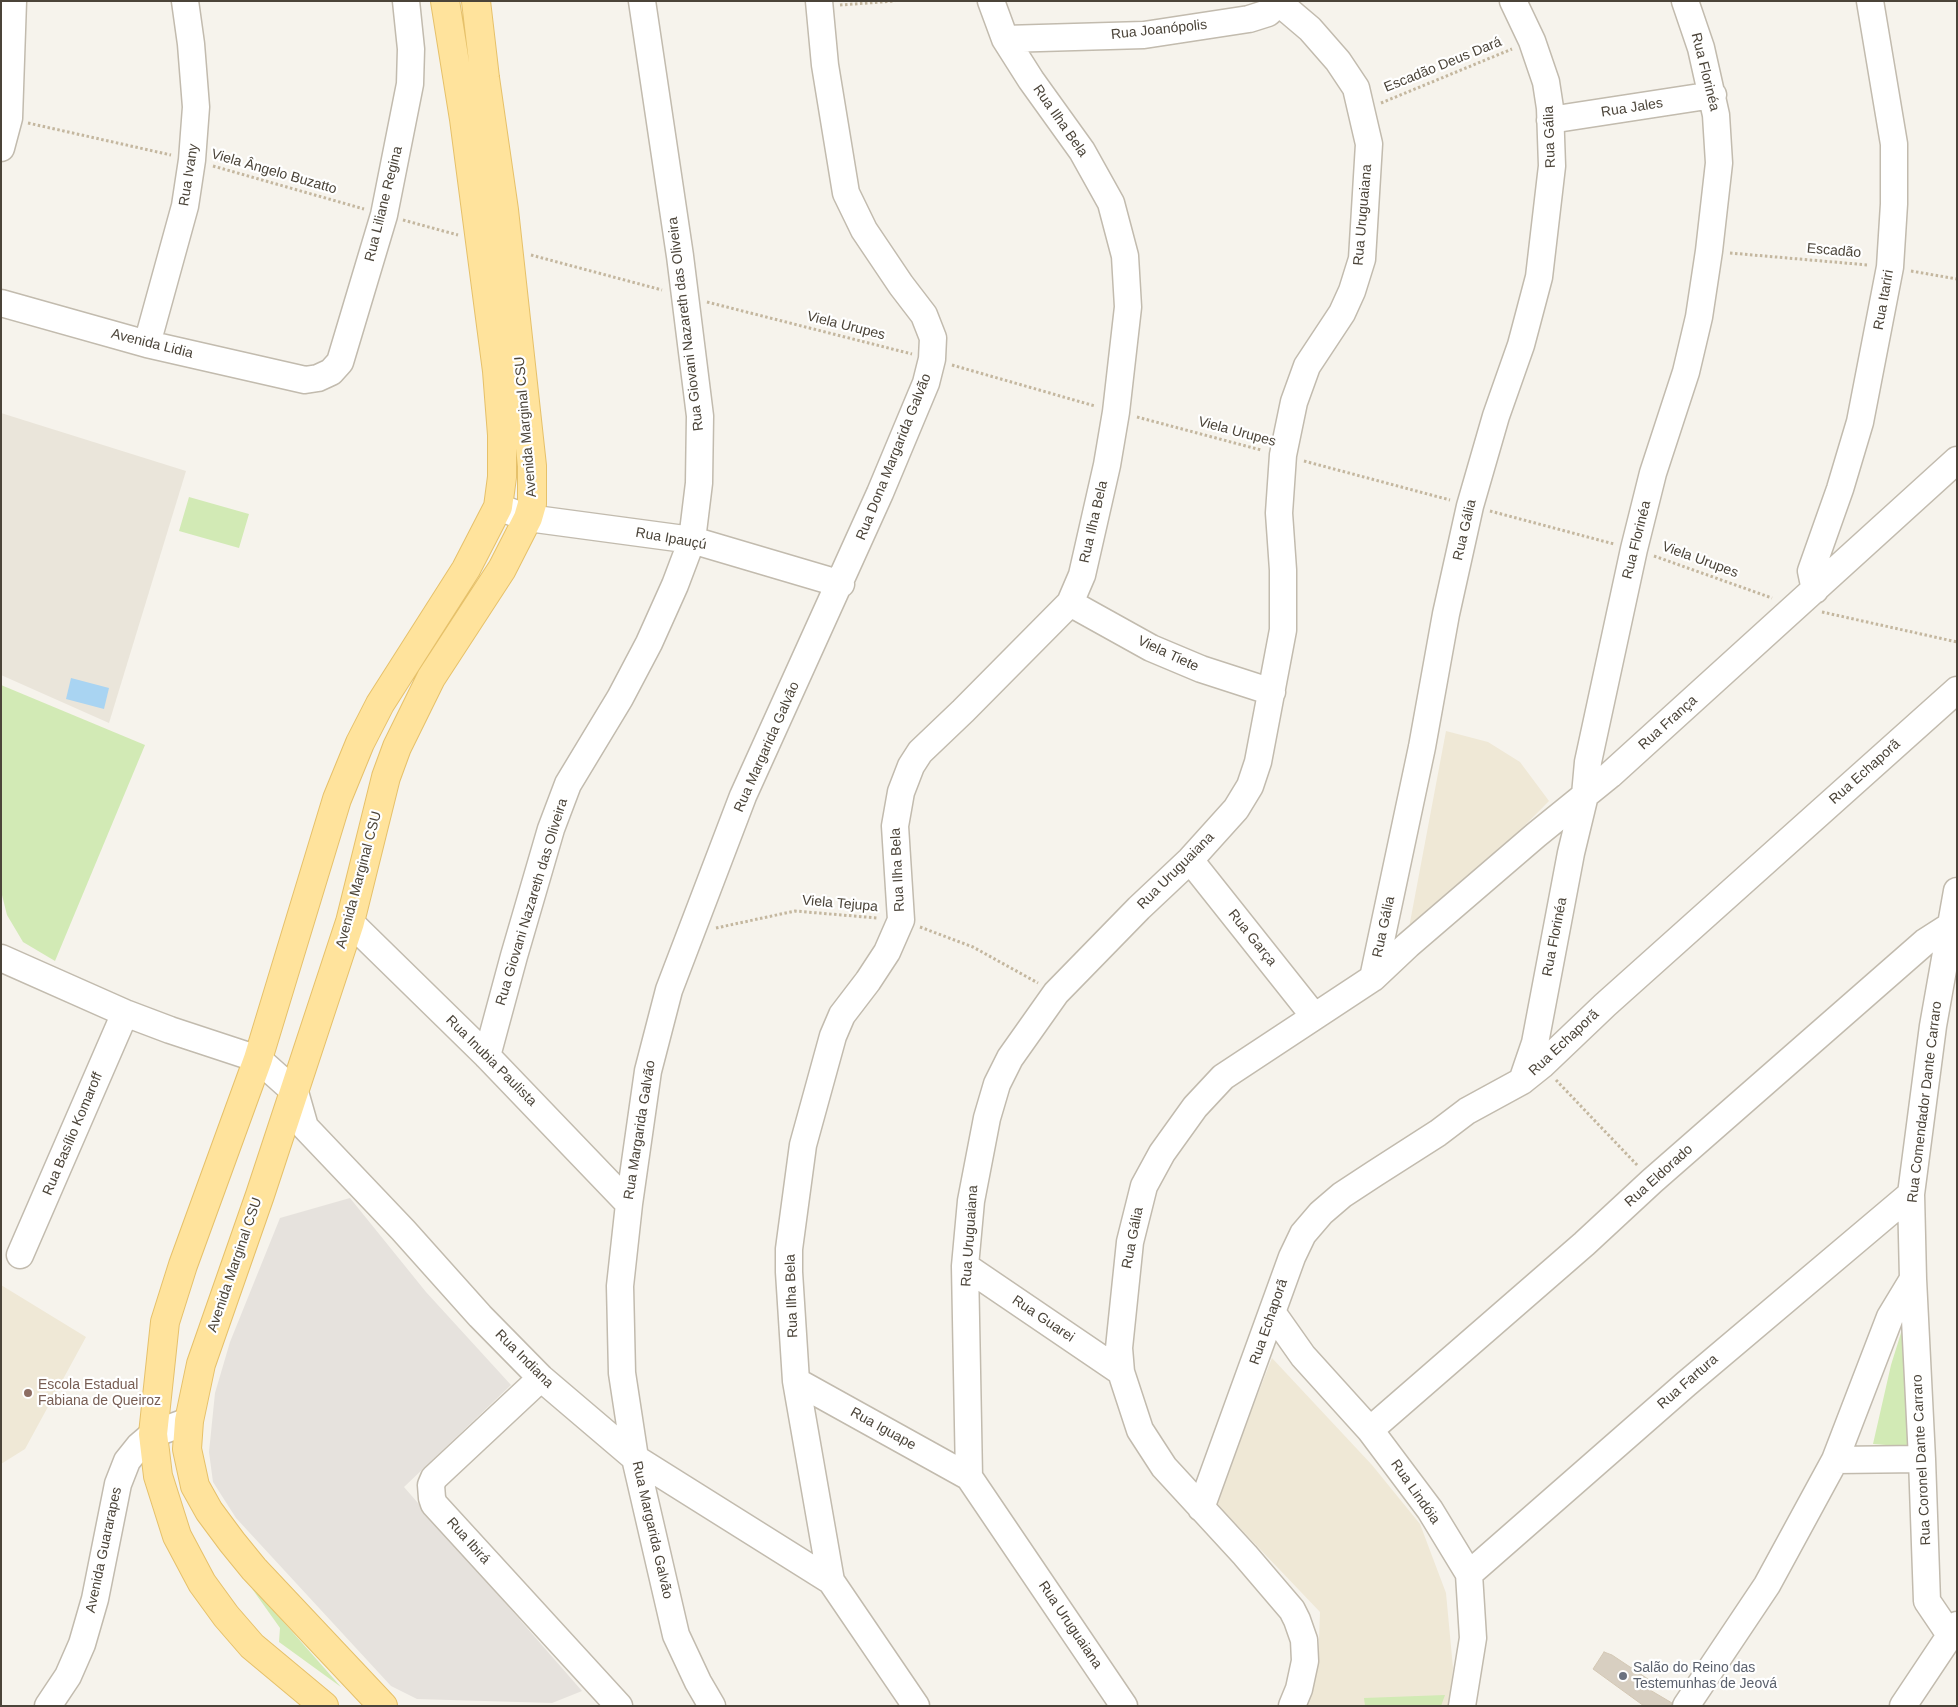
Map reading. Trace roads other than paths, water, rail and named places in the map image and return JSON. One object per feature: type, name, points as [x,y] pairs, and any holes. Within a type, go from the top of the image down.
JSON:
[{"type":"main road","name":"Avenida Marginal CSU","points":[[383,1706],[254,1569],[209,1511],[195,1486],[187,1449],[189,1421],[201,1364],[276,1076],[337,799],[360,743],[380,704],[466,569],[498,506],[502,477],[502,435],[497,371],[464,119],[445,1]]},
{"type":"main road","name":"Avenida Marginal CSU","points":[[324,1706],[252,1646],[226,1616],[202,1582],[177,1536],[158,1476],[153,1434],[165,1322],[183,1265],[350,922],[386,777],[397,747],[432,678],[502,569],[528,518],[532,504],[532,466],[508,249],[484,78],[476,1]]},
{"type":"street","points":[[1,148],[9,118],[13,1]]},
{"type":"street","name":"Rua Ivany","points":[[147,344],[185,206],[192,160],[196,107],[191,44],[184,1]]},
{"type":"street","name":"Rua Liliane Regina","points":[[305,380],[318,378],[331,372],[340,362],[384,215],[410,84],[411,49],[406,1]]},
{"type":"street","name":"Rua Giovani Nazareth das Oliveira","points":[[487,1056],[551,829],[568,784],[620,698],[649,643],[675,585],[692,540],[699,482],[700,416],[642,1]]},
{"type":"street","name":"Rua Ilha Bela","points":[[916,1706],[831,1581],[796,1381],[789,1257],[803,1145],[833,1036],[842,1015],[887,952],[901,920],[895,826],[901,792],[911,766],[920,752],[1070,604],[1082,575],[1107,465],[1116,412],[1128,307],[1125,256],[1111,203],[1082,151],[1030,80],[1005,39],[991,1]]},
{"type":"street","name":"Rua Gália","points":[[1292,1706],[1299,1689],[1305,1661],[1304,1640],[1292,1610],[1245,1555],[1164,1467],[1140,1430],[1121,1372],[1119,1348],[1130,1242],[1144,1186],[1162,1153],[1195,1107],[1224,1076],[1268,1049],[1314,1016],[1336,1004],[1373,978],[1422,747],[1446,614],[1470,506],[1496,416],[1521,345],[1539,277],[1552,166],[1550,120],[1546,82],[1532,41],[1513,1]]},
{"type":"street","name":"Rua Florinéa","points":[[1532,1073],[1535,1043],[1571,853],[1585,795],[1588,762],[1634,549],[1653,473],[1686,372],[1699,317],[1709,251],[1719,163],[1713,95],[1701,48],[1685,1]]},
{"type":"street","name":"Rua Itariri","points":[[1806,598],[1811,571],[1840,489],[1860,422],[1890,267],[1894,204],[1894,144],[1870,1]]},
{"type":"street","name":"Rua Joanópolis","points":[[1005,39],[1144,34],[1250,19],[1268,13],[1278,2]]},
{"type":"street","name":"Rua Uruguaiana","points":[[1124,1706],[969,1477],[965,1266],[971,1201],[986,1118],[997,1084],[1010,1058],[1056,994],[1139,908],[1190,860],[1236,809],[1250,786],[1258,762],[1283,630],[1283,570],[1279,513],[1283,456],[1294,402],[1307,366],[1342,313],[1352,291],[1362,259],[1369,144],[1356,88],[1338,61],[1310,29],[1278,2]]},
{"type":"street","name":"Rua Dona Margarida Galvão","points":[[819,4],[825,66],[846,193],[864,230],[924,315],[933,338],[932,359],[926,383],[856,550]]},
{"type":"street","name":"Rua Jales","points":[[1550,120],[1713,95]]},
{"type":"street","name":"Avenida Lidia","points":[[1,303],[147,344],[305,380]]},
{"type":"street","name":"Rua França","points":[[1373,978],[1415,938],[1610,775],[1957,460]]},
{"type":"street","name":"Rua Ipauçú","points":[[498,506],[528,518],[692,540],[841,584]]},
{"type":"street","name":"Rua Margarida Galvão","points":[[712,1706],[698,1682],[676,1635],[635,1458],[622,1373],[620,1286],[629,1204],[648,1071],[669,990],[743,796],[856,550]]},
{"type":"street","name":"Viela Tiete","points":[[1070,604],[1151,648],[1201,669],[1272,692]]},
{"type":"street","name":"Rua Echaporã","points":[[1202,1508],[1292,1256],[1303,1234],[1321,1213],[1342,1195],[1467,1112],[1532,1073],[1612,998],[1957,690]]},
{"type":"street","name":"Rua Garça","points":[[1190,860],[1314,1016]]},
{"type":"street","name":"Rua Comendador Dante Carraro","points":[[1913,1279],[1911,1194],[1933,1026],[1957,891]]},
{"type":"street","name":"Rua Inubia Paulista","points":[[350,922],[487,1056],[629,1204]]},
{"type":"street","name":"Rua Eldorado","points":[[1370,1430],[1584,1244],[1652,1181],[1925,942],[1950,926]]},
{"type":"street","points":[[1,958],[125,1013],[170,1030],[276,1076]]},
{"type":"street","name":"Rua Basílio Komaroff","points":[[20,1255],[125,1013]]},
{"type":"street","name":"Rua Indiana","points":[[276,1076],[305,1127],[403,1230],[480,1316],[541,1378],[635,1458],[831,1581]]},
{"type":"street","name":"Rua Fartura","points":[[1468,1574],[1686,1384],[1911,1194]]},
{"type":"street","name":"Rua Guarei","points":[[965,1266],[1121,1372]]},
{"type":"street","points":[[1686,1706],[1767,1585],[1835,1460],[1890,1317],[1913,1279]]},
{"type":"street","name":"Rua Coronel Dante Carraro","points":[[1913,1279],[1927,1601],[1953,1630]]},
{"type":"street","name":"Rua Lindóia","points":[[1272,1312],[1303,1356],[1370,1430],[1430,1510],[1468,1574],[1473,1638],[1462,1706]]},
{"type":"street","name":"Rua Ibirá","points":[[541,1378],[434,1478],[431,1485],[432,1498],[434,1504],[619,1706]]},
{"type":"street","name":"Rua Iguape","points":[[796,1381],[969,1477]]},
{"type":"street","name":"Avenida Guararapes","points":[[51,1705],[68,1676],[82,1644],[99,1580],[118,1484],[127,1461],[139,1446],[153,1434],[189,1421]]},
{"type":"street","points":[[1835,1460],[1922,1459]]},
{"type":"street","points":[[1903,1706],[1953,1630]]},
{"type":"water","points":[[71,678],[109,688],[104,709],[66,699]]},
{"type":"place","name":"Escola Estadual Fabiana de Queiroz","points":[[28,1393]]},
{"type":"place","name":"Salão do Reino das Testemunhas de Jeová","points":[[1623,1676]]}]
